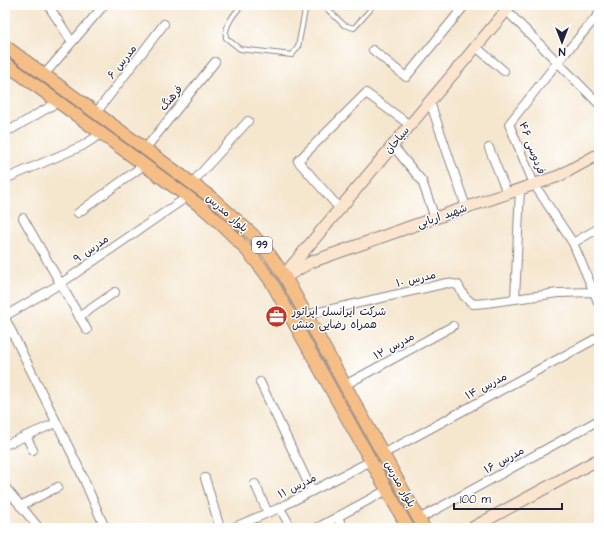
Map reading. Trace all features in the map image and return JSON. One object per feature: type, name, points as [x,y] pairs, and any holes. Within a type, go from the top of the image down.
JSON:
[{"type":"main road","name":"بلوار مدرس","points":[[5,46],[212,198],[253,235],[285,276],[421,524]]},
{"type":"main road","name":"بلوار مدرس","points":[[5,63],[227,228],[259,264],[272,283],[387,490],[404,527]]},
{"type":"street","points":[[48,5],[72,42]]},
{"type":"street","points":[[44,75],[104,5]]},
{"type":"street","points":[[373,50],[406,77],[465,5]]},
{"type":"street","points":[[506,7],[557,62],[599,104]]},
{"type":"street","name":"سیاحان","points":[[301,262],[340,209],[476,47],[506,7]]},
{"type":"street","name":"فردوسی ۴۶","points":[[599,14],[557,62],[508,124],[534,184],[572,243],[596,294],[599,304]]},
{"type":"street","name":"مدرس ۶","points":[[96,113],[164,24]]},
{"type":"street","points":[[476,47],[504,71]]},
{"type":"street","name":"فرهنگ","points":[[145,149],[215,62]]},
{"type":"street","points":[[340,209],[298,161],[366,93],[410,125]]},
{"type":"street","points":[[5,131],[12,129],[58,102]]},
{"type":"street","points":[[430,102],[466,207]]},
{"type":"street","points":[[192,183],[248,121]]},
{"type":"street","points":[[5,179],[82,146],[101,134]]},
{"type":"street","points":[[393,146],[422,181],[435,218]]},
{"type":"street","points":[[489,148],[507,193]]},
{"type":"street","name":"شهید اربابی","points":[[285,276],[301,262],[311,262],[559,176],[599,154]]},
{"type":"street","points":[[78,212],[144,165]]},
{"type":"street","points":[[515,299],[520,189]]},
{"type":"street","name":"مدرس ۹","points":[[5,317],[60,284],[187,197]]},
{"type":"street","points":[[23,218],[87,330]]},
{"type":"street","points":[[572,243],[599,228]]},
{"type":"street","name":"مدرس ۱۰","points":[[306,315],[447,283],[458,285],[464,296],[473,304],[558,293],[596,294]]},
{"type":"street","points":[[79,317],[115,292]]},
{"type":"street","points":[[5,317],[78,466],[105,528]]},
{"type":"street","name":"مدرس ۱۲","points":[[345,386],[453,326]]},
{"type":"street","name":"مدرس ۱۴","points":[[383,454],[599,337]]},
{"type":"street","points":[[260,382],[312,491]]},
{"type":"street","name":"مدرس ۱۶","points":[[421,524],[599,420]]},
{"type":"street","points":[[5,445],[56,422]]},
{"type":"street","points":[[26,436],[33,450]]},
{"type":"street","points":[[472,528],[599,459]]},
{"type":"street","name":"مدرس ۱۱","points":[[232,528],[280,508],[371,461]]},
{"type":"street","points":[[205,478],[220,528]]},
{"type":"street","points":[[255,484],[268,513]]},
{"type":"street","points":[[5,486],[39,528]]},
{"type":"street","points":[[20,506],[58,487]]},
{"type":"street","points":[[317,528],[387,490]]},
{"type":"street","points":[[280,508],[291,528]]},
{"type":"street","points":[[337,517],[344,528]]},
{"type":"lane","points":[[242,5],[232,18],[225,32],[226,38],[240,49],[292,56],[298,47],[306,5]]},
{"type":"lane","points":[[323,5],[344,25],[354,28],[370,10],[371,5]]},
{"type":"place","name":"شرکت ایرانسل اپراتور همراه رضایی منش","points":[[277,317]]}]
